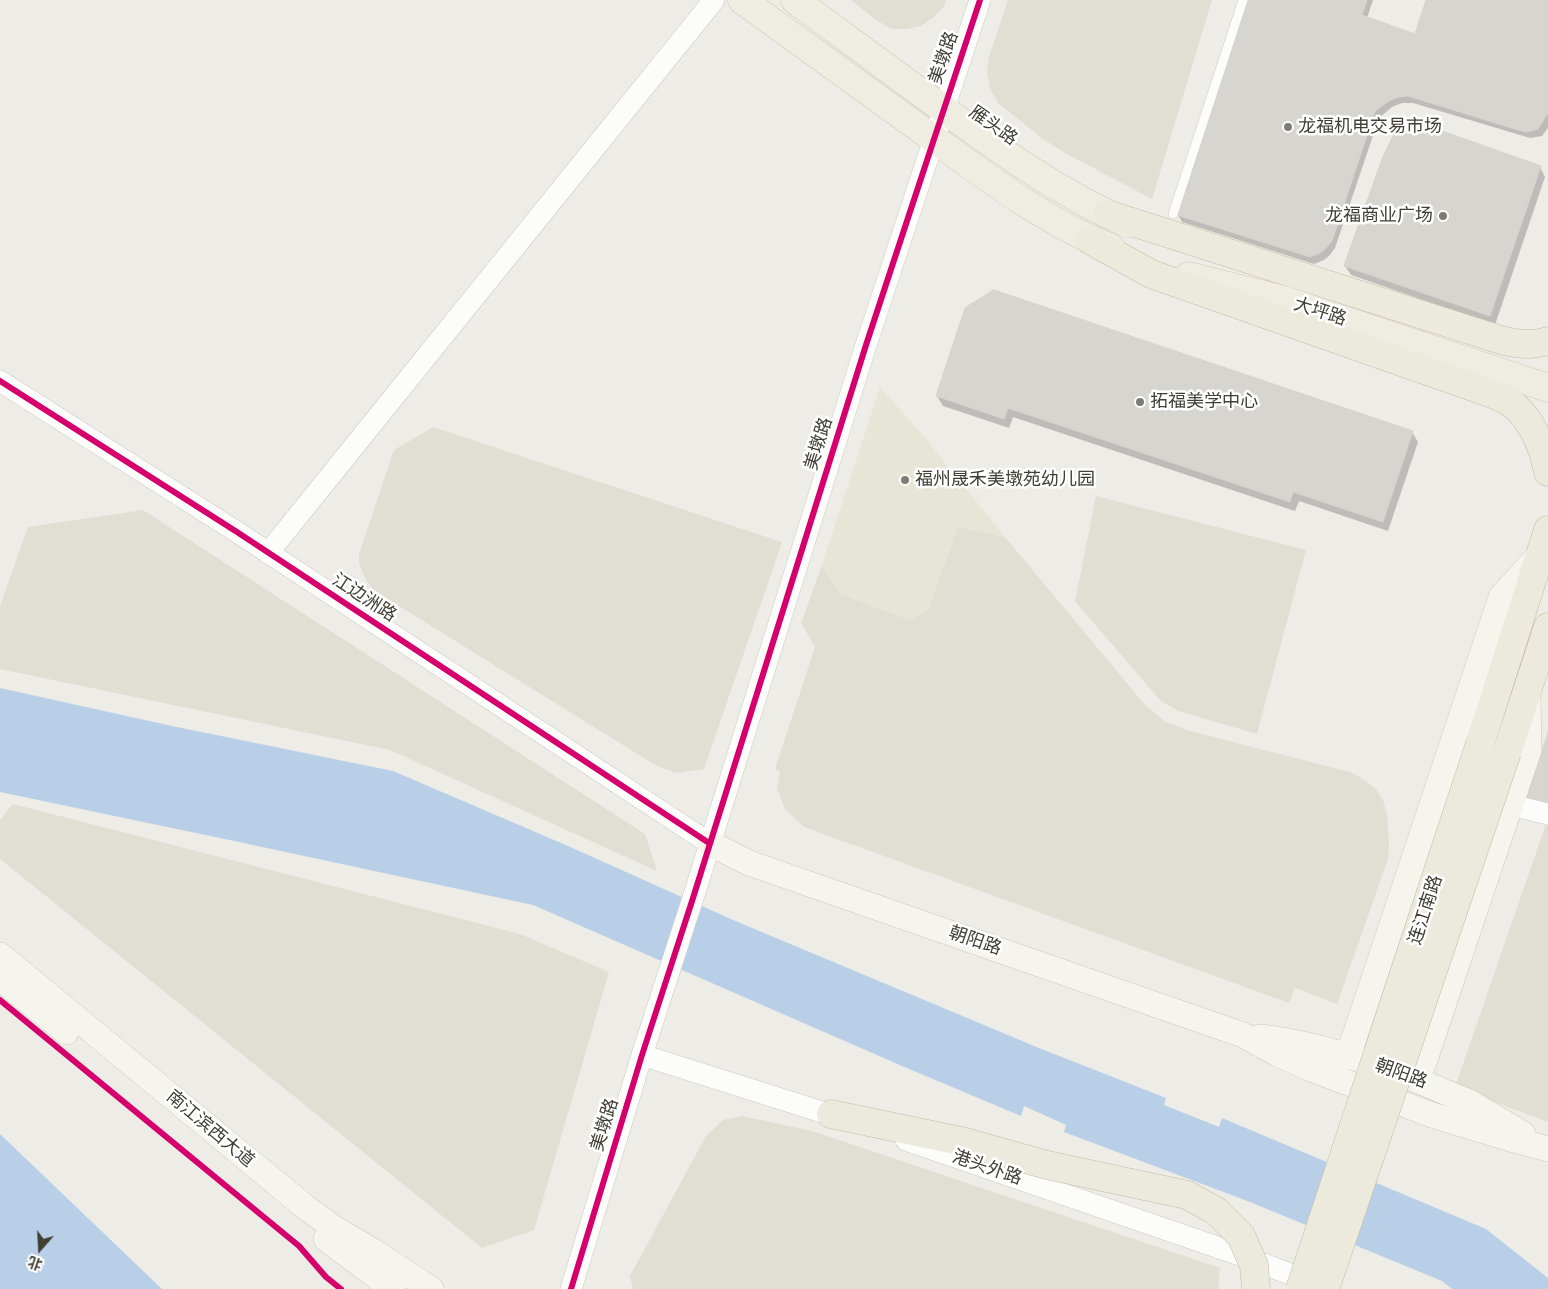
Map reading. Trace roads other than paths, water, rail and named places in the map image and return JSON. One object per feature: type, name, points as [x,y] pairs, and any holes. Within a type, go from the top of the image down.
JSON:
[{"type":"highway","points":[[1107,214],[1504,341],[1537,344],[1548,341]]},
{"type":"highway","points":[[1090,240],[1150,274],[1490,393],[1508,401],[1524,414],[1535,431],[1548,472]]},
{"type":"highway","name":"连江南路","points":[[1300,1289],[1545,541]]},
{"type":"highway","name":"连江南路","points":[[1326,1289],[1548,627]]},
{"type":"highway","points":[[831,1114],[965,1142],[1047,1165],[1187,1195],[1216,1210],[1241,1236],[1254,1265],[1256,1289]]},
{"type":"main road","points":[[742,0],[1018,198],[1054,221],[1090,240]]},
{"type":"main road","name":"雁头路","points":[[795,0],[943,109],[1046,181],[1076,199],[1107,214]]},
{"type":"main road","name":"大坪路","points":[[1107,214],[1287,292],[1548,380]]},
{"type":"main road","name":"大坪路","points":[[1090,240],[1200,279],[1284,300],[1548,388]]},
{"type":"main road","points":[[1348,1056],[1501,597],[1545,541]]},
{"type":"main road","points":[[1418,1080],[1529,750],[1528,688]]},
{"type":"main road","name":"朝阳路","points":[[709,843],[748,863],[1243,1035],[1286,1058],[1432,1115],[1547,1149]]},
{"type":"main road","name":"南江滨西大道","points":[[0,955],[304,1206],[334,1228],[373,1250],[431,1289]]},
{"type":"main road","name":"南江滨西大道","points":[[0,978],[239,1175],[393,1289]]},
{"type":"main road","points":[[1367,1000],[1368,1008],[1372,1014],[1424,1031],[1432,1029],[1437,1023]]},
{"type":"main road","name":"朝阳路","points":[[1243,1035],[1287,1040],[1322,1048],[1418,1080],[1469,1102],[1547,1149]]},
{"type":"street","points":[[268,553],[714,0]]},
{"type":"street","name":"美墩路","points":[[571,1289],[642,1054],[866,345],[980,0]]},
{"type":"street","name":"江边洲路","points":[[0,381],[268,553],[709,843]]},
{"type":"street","points":[[1510,805],[1548,814]]},
{"type":"street","name":"港头外路","points":[[642,1054],[831,1114],[1243,1256],[1326,1289]]},
{"type":"lane","points":[[1172,214],[1243,0]]},
{"type":"water","points":[[0,688],[172,726],[393,771],[568,846],[733,920],[1039,1048],[1166,1098],[1164,1105],[1219,1127],[1222,1118],[1486,1229],[1548,1278],[1548,1289],[1452,1289],[1442,1281],[1250,1202],[1064,1132],[1066,1125],[1024,1106],[1021,1116],[533,905],[0,792]]},
{"type":"water","points":[[0,1134],[162,1289],[0,1289]]},
{"type":"place","name":"龙福机电交易市场","points":[[1288,127]]},
{"type":"place","name":"龙福商业广场","points":[[1443,216]]},
{"type":"place","name":"拓福美学中心","points":[[1140,402]]},
{"type":"place","name":"福州晟禾美墩苑幼儿园","points":[[905,480]]}]
